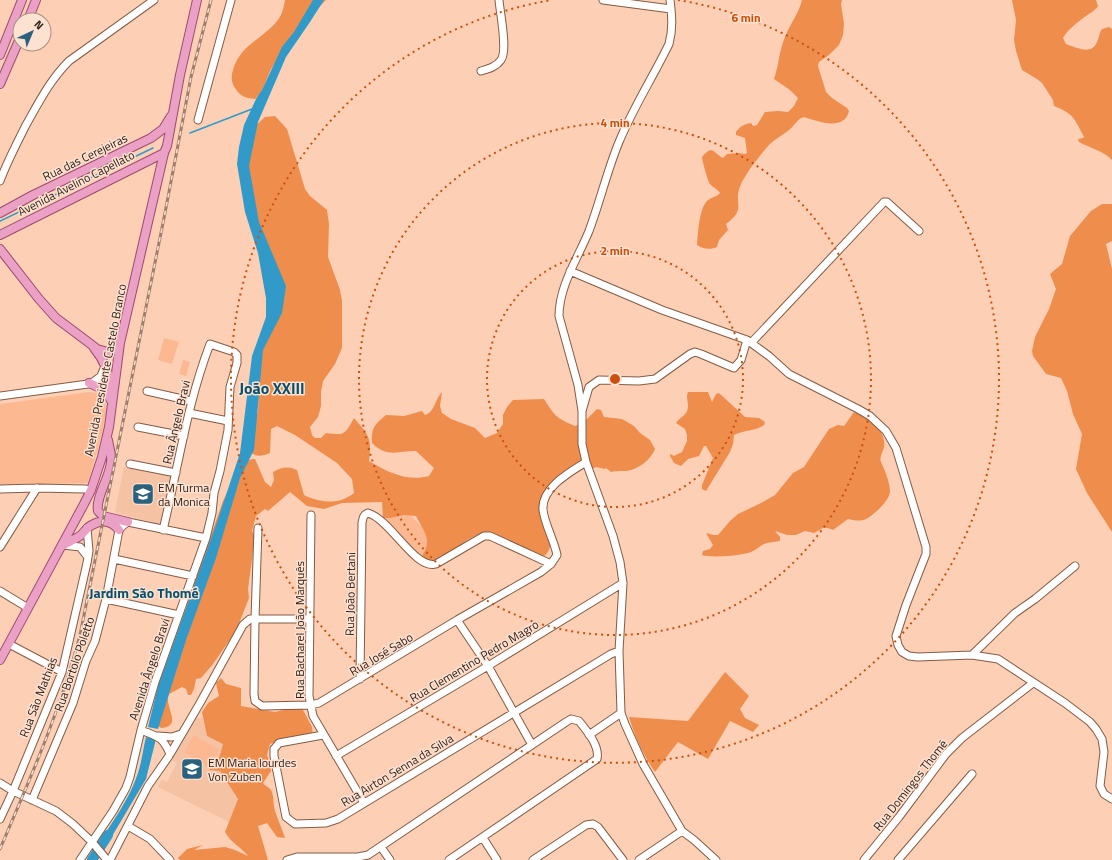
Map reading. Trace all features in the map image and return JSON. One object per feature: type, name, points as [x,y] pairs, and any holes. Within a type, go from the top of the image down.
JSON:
[{"type":"main road","points":[[0,56],[22,0]]},
{"type":"main road","points":[[31,12],[36,0]]},
{"type":"main road","name":"Avenida Presidente Castelo Branco","points":[[0,660],[63,545],[91,490],[102,457],[107,436],[111,403],[115,389],[120,344],[167,146],[180,75],[197,0]]},
{"type":"main road","points":[[0,84],[14,52]]},
{"type":"main road","name":"Rua das Cerejeiras","points":[[0,213],[33,195],[151,138],[163,129],[172,114]]},
{"type":"main road","points":[[151,138],[161,140],[167,146]]},
{"type":"main road","name":"Avenida Avelino Capellato","points":[[0,235],[167,146]]},
{"type":"main road","points":[[0,249],[38,299],[56,318],[97,349],[108,352],[120,344]]},
{"type":"main road","points":[[88,342],[98,353],[105,366],[110,381],[111,403]]},
{"type":"main road","points":[[110,381],[115,389]]},
{"type":"main road","points":[[89,383],[107,391],[111,403]]},
{"type":"main road","points":[[107,436],[111,463],[107,480],[98,504],[98,512],[103,516],[128,522]]},
{"type":"main road","points":[[63,545],[81,535],[91,525],[106,522],[115,525],[119,530]]},
{"type":"street","points":[[0,181],[1,173],[51,80],[69,61],[154,0]]},
{"type":"street","points":[[198,120],[231,0]]},
{"type":"street","points":[[482,71],[491,68],[501,60],[504,46],[499,0]]},
{"type":"street","points":[[603,0],[671,9]]},
{"type":"street","points":[[670,0],[673,23],[669,44],[619,142],[596,213],[580,253],[570,271],[559,307],[559,316],[578,385],[582,411],[582,444],[586,462],[620,562],[623,583],[618,651],[621,712],[643,764],[682,831],[716,860]]},
{"type":"street","points":[[582,411],[589,387],[599,380],[639,381],[655,378],[695,352],[734,368],[749,342],[884,202],[888,202],[920,231]]},
{"type":"street","points":[[570,271],[662,310],[749,342],[789,374],[870,416],[886,432],[896,448],[926,547],[926,554],[906,605],[896,636],[898,645],[902,652],[908,656],[972,655],[998,659],[1065,703],[1090,722],[1096,729],[1104,746],[1100,786],[1104,794],[1112,799]]},
{"type":"street","name":"Rua Ângelo Bravi","points":[[163,530],[191,401],[210,344],[234,352],[237,355]]},
{"type":"street","name":"Avenida Ângelo Bravi","points":[[80,860],[94,844],[126,788],[144,731],[155,682],[206,538],[228,430],[230,387],[237,363],[237,355]]},
{"type":"street","points":[[89,383],[99,379],[105,366]]},
{"type":"street","points":[[0,396],[110,381]]},
{"type":"street","points":[[147,391],[191,401]]},
{"type":"street","points":[[189,413],[228,421]]},
{"type":"street","points":[[138,427],[184,436]]},
{"type":"street","points":[[551,564],[557,554],[544,511],[545,498],[549,491],[566,474],[586,462]]},
{"type":"street","points":[[130,464],[176,473]]},
{"type":"street","points":[[0,547],[37,488]]},
{"type":"street","points":[[0,489],[37,488],[91,490]]},
{"type":"street","name":"Rua João Bertani","points":[[360,679],[362,522],[364,516],[368,513],[379,518],[418,559],[428,565],[436,564],[484,536],[490,536],[551,564]]},
{"type":"street","name":"Rua Bacharel João Marquês","points":[[311,515],[310,705],[313,716],[323,735],[364,803]]},
{"type":"street","points":[[119,530],[128,522],[206,538]]},
{"type":"street","name":"Rua São Mathias","points":[[0,818],[13,791],[62,672],[88,551],[87,528]]},
{"type":"street","name":"Rua José Sabo","points":[[258,528],[254,694],[255,701],[262,706],[319,704],[457,620],[541,572],[551,564]]},
{"type":"street","name":"Rua Bortolo Poletto","points":[[32,800],[74,703],[86,661],[95,641],[106,599],[119,530]]},
{"type":"street","points":[[63,545],[80,547],[87,556]]},
{"type":"street","points":[[114,559],[193,576]]},
{"type":"street","points":[[972,655],[1015,613],[1035,599],[1075,566]]},
{"type":"street","name":"Rua Clementino Pedro Magro","points":[[336,756],[488,666],[623,583]]},
{"type":"street","points":[[0,591],[28,608]]},
{"type":"street","points":[[106,599],[179,615]]},
{"type":"street","points":[[0,783],[13,791],[56,811],[73,824],[107,858],[128,826],[148,786],[170,754],[200,703],[240,628],[255,618],[310,619]]},
{"type":"street","points":[[457,620],[488,666],[532,745]]},
{"type":"street","points":[[9,644],[62,672]]},
{"type":"street","name":"Rua Airton Senna da Silva","points":[[323,735],[279,743],[274,749],[274,756],[286,817],[295,824],[326,823],[338,819],[514,712],[618,651]]},
{"type":"street","name":"Rua Domingos Thomé","points":[[864,860],[899,817],[946,754],[962,738],[1033,683]]},
{"type":"street","points":[[589,735],[621,712]]},
{"type":"street","points":[[287,860],[297,857],[358,857],[368,855],[571,719],[579,721],[598,751],[597,759],[449,860]]},
{"type":"street","points":[[144,731],[158,736],[172,737],[181,734]]},
{"type":"street","points":[[158,736],[165,744],[170,754]]},
{"type":"street","points":[[898,860],[972,774]]},
{"type":"street","points":[[533,860],[589,824],[598,828],[623,860]]},
{"type":"street","points":[[128,826],[150,840],[170,860]]},
{"type":"street","points":[[639,860],[682,831]]},
{"type":"street","points":[[483,838],[497,860]]},
{"type":"street","points":[[381,847],[390,860]]},
{"type":"shaded area","points":[[285,0],[326,0],[302,25],[271,69],[261,93],[255,99],[241,95],[237,91],[232,81],[232,72],[237,61],[248,46],[270,29],[276,22],[282,13]]},
{"type":"shaded area","points":[[802,0],[842,0],[841,4],[844,24],[843,35],[839,45],[819,62],[818,66],[826,92],[849,111],[842,121],[836,123],[823,122],[804,117],[798,120],[788,131],[770,144],[754,163],[741,184],[738,196],[738,210],[733,219],[726,224],[728,230],[719,240],[717,247],[709,249],[701,247],[697,245],[699,222],[702,210],[707,201],[720,193],[709,182],[702,157],[711,150],[723,158],[727,154],[747,153],[745,138],[736,135],[736,132],[748,123],[751,123],[753,126],[757,125],[765,112],[788,112],[794,106],[798,98],[790,90],[774,79],[783,42]]},
{"type":"shaded area","points":[[1012,0],[1096,0],[1098,6],[1097,8],[1073,26],[1063,38],[1066,44],[1086,50],[1090,49],[1096,44],[1102,29],[1109,27],[1112,29],[1112,160],[1101,152],[1079,142],[1078,139],[1084,137],[1073,117],[1054,106],[1053,100],[1042,83],[1022,70],[1014,40],[1016,20]]},
{"type":"shaded area","points":[[275,116],[287,129],[305,189],[310,196],[327,210],[329,224],[328,257],[340,290],[342,301],[342,348],[335,364],[323,381],[321,406],[318,417],[310,427],[312,435],[315,438],[321,438],[326,433],[343,433],[346,431],[354,418],[366,433],[370,442],[369,461],[383,469],[406,477],[421,478],[429,476],[434,468],[416,451],[392,453],[383,451],[372,443],[372,434],[376,424],[386,415],[404,416],[422,411],[425,415],[431,411],[442,392],[440,406],[442,413],[451,419],[475,428],[485,438],[497,433],[503,424],[503,415],[513,400],[544,399],[556,416],[575,426],[583,423],[597,409],[601,410],[604,417],[622,419],[634,426],[640,433],[650,440],[655,449],[645,462],[629,471],[611,472],[606,468],[596,467],[587,471],[584,466],[570,468],[544,503],[548,504],[544,508],[551,534],[551,541],[548,553],[543,557],[483,533],[468,540],[447,554],[440,556],[430,564],[421,558],[427,546],[427,541],[425,532],[416,516],[404,515],[383,518],[382,502],[342,503],[324,509],[307,506],[290,492],[268,511],[265,509],[256,516],[252,531],[255,536],[248,589],[249,598],[236,631],[213,664],[201,678],[196,679],[191,695],[188,695],[186,689],[182,687],[169,694],[168,699],[172,721],[171,725],[161,728],[157,725],[194,597],[194,583],[223,501],[242,463],[255,459],[265,482],[271,487],[274,480],[273,472],[285,468],[297,470],[304,495],[317,500],[330,502],[343,500],[354,493],[352,479],[337,463],[295,435],[277,426],[271,429],[270,453],[258,456],[248,450],[258,411],[261,348],[273,302],[240,176],[253,128],[265,117]]},
{"type":"shaded area","points":[[1102,204],[1112,204],[1112,241],[1106,244],[1112,269],[1112,532],[1087,493],[1076,469],[1082,434],[1073,414],[1067,391],[1061,378],[1046,374],[1033,356],[1032,351],[1035,337],[1049,309],[1056,289],[1050,274],[1062,264],[1070,236],[1091,211]]},
{"type":"shaded area","points":[[164,338],[179,342],[172,364],[158,360]]},
{"type":"shaded area","points":[[183,360],[190,362],[186,376],[179,374]]},
{"type":"shaded area","points":[[89,392],[95,393],[101,397],[104,401],[106,410],[100,442],[88,483],[0,485],[0,404]]},
{"type":"shaded area","points":[[688,392],[708,392],[712,402],[716,394],[719,393],[745,417],[759,418],[765,422],[761,427],[734,435],[730,452],[706,491],[702,489],[702,485],[713,458],[706,446],[704,446],[699,456],[688,459],[681,466],[674,463],[670,456],[670,454],[674,456],[682,452],[687,441],[685,429],[676,423],[687,411]]},
{"type":"shaded area","points":[[854,412],[865,416],[880,430],[883,435],[884,447],[881,460],[888,480],[890,492],[887,499],[877,511],[864,520],[848,519],[833,530],[823,528],[814,533],[805,531],[796,535],[787,535],[775,531],[780,537],[780,541],[764,544],[753,551],[746,553],[719,556],[702,555],[703,551],[710,549],[713,545],[706,533],[718,535],[738,514],[775,495],[793,473],[804,467],[829,429],[838,425],[844,426]]},
{"type":"shaded area","name":"EM Turma da Monica","points":[[124,467],[171,476],[161,525],[115,512]]},
{"type":"shaded area","points":[[405,510],[429,534],[451,546],[423,556],[417,553],[382,514],[392,511]]},
{"type":"shaded area","points":[[725,672],[749,696],[740,709],[745,718],[759,725],[753,732],[730,721],[708,759],[678,742],[655,772],[640,746],[629,717],[688,721]]},
{"type":"shaded area","points":[[221,678],[226,684],[241,688],[241,706],[275,712],[291,708],[302,708],[312,727],[313,736],[288,737],[270,744],[267,755],[271,766],[271,771],[263,783],[272,792],[275,811],[285,838],[277,837],[267,823],[258,826],[268,860],[180,860],[178,858],[187,849],[203,845],[194,850],[225,847],[248,856],[230,839],[225,832],[238,799],[220,771],[209,769],[218,762],[223,744],[207,736],[202,712],[208,703],[219,696],[216,683]]},
{"type":"shaded area","name":"EM Maria lourdes Von Zuben","points":[[196,718],[203,718],[207,736],[223,744],[218,763],[209,768],[220,771],[238,799],[229,822],[158,787],[162,780],[167,782],[177,763],[172,760],[176,750]]},
{"type":"shaded area","points":[[194,735],[219,750],[209,769],[184,752]]},
{"type":"water","points":[[313,0],[324,0],[286,57],[258,122],[249,166],[259,222],[286,286],[282,313],[263,350],[254,450],[240,478],[216,558],[186,640],[158,729],[148,727],[158,686],[217,522],[240,453],[252,356],[266,317],[266,298],[258,253],[245,212],[237,164],[239,147],[244,125],[282,47],[294,32]]},
{"type":"water","points":[[146,737],[156,739],[146,779],[105,848],[99,843],[121,809],[135,782],[141,764]]},
{"type":"waterway","points":[[190,133],[252,109]]},
{"type":"waterway","points":[[0,221],[153,148]]},
{"type":"waterway","points":[[92,860],[108,835]]},
{"type":"railway","points":[[0,849],[54,717],[64,690],[80,635],[191,77],[211,0]]},
{"type":"place","name":"EM Turma da Monica","points":[[143,494]]},
{"type":"place","name":"EM Maria lourdes Von Zuben","points":[[192,769]]},
{"type":"district","name":"João XXIII","points":[[272,388]]},
{"type":"district","name":"Jardim São Thomé","points":[[144,592]]}]
